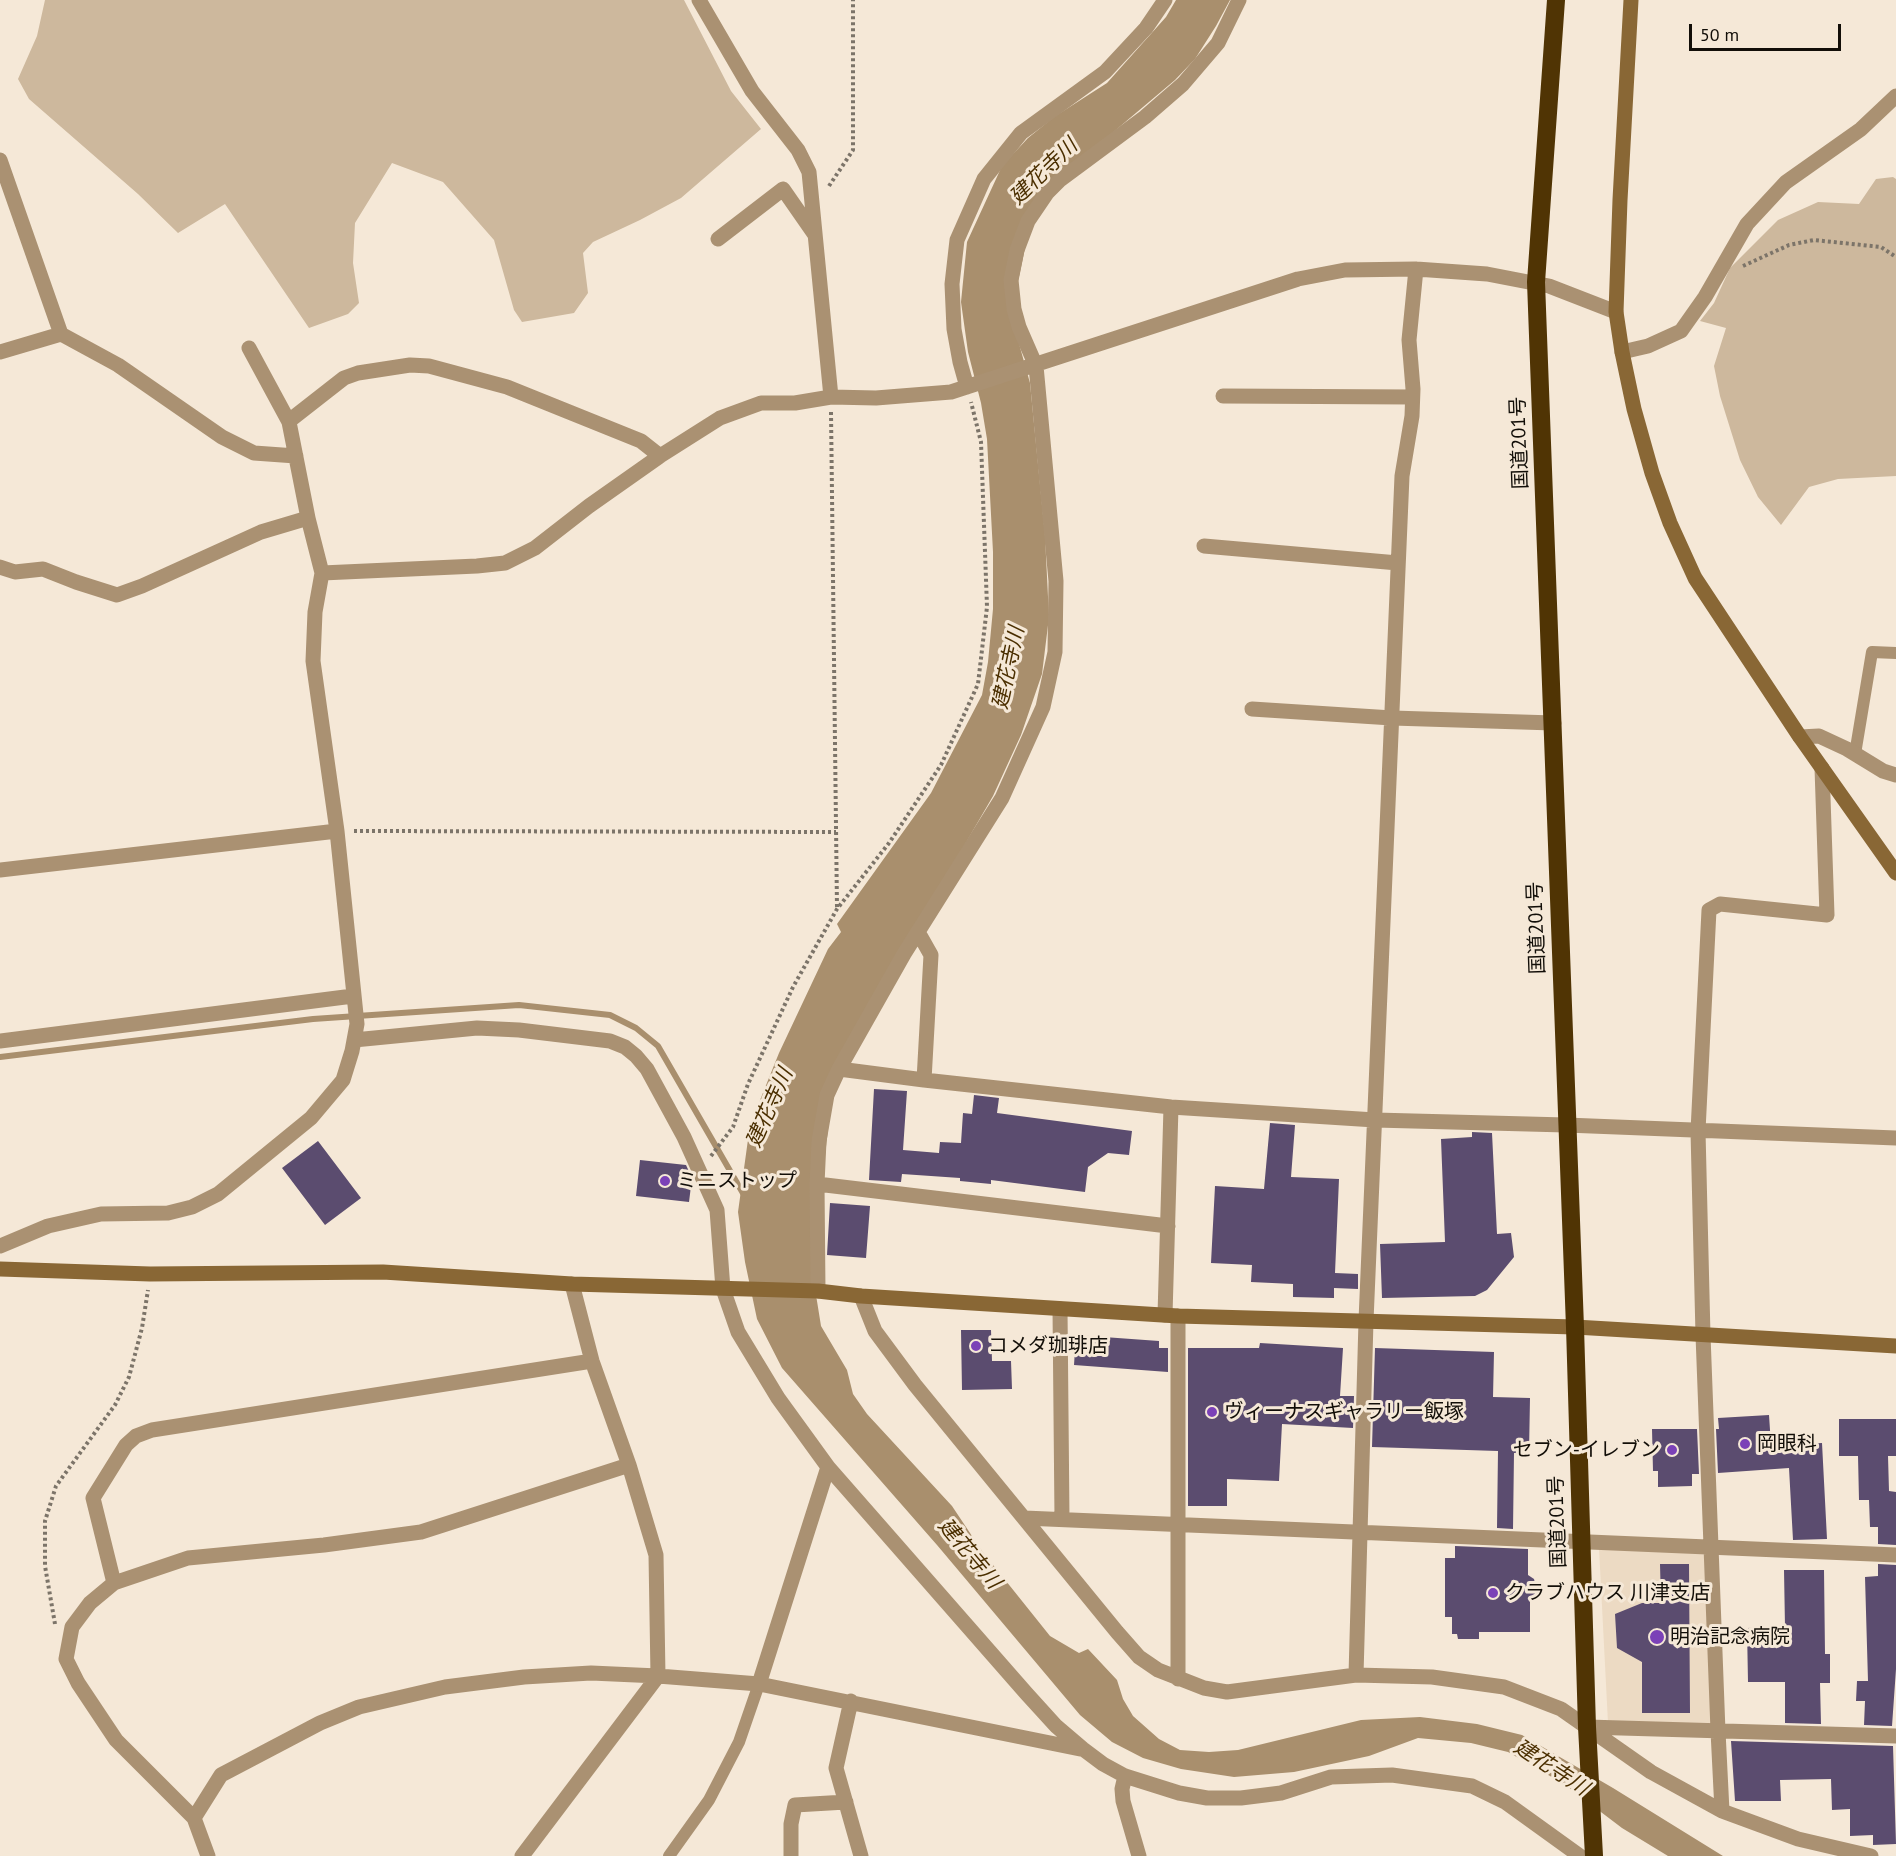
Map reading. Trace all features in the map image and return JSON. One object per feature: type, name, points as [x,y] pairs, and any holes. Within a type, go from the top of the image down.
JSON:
[{"type":"highway","name":"国道201号","points":[[1556,0],[1536,282],[1575,1327],[1589,1749],[1589,1854]]},
{"type":"street","points":[[699,0],[752,91],[798,150],[809,172],[831,397]]},
{"type":"street","points":[[970,386],[960,362],[954,329],[952,284],[957,240],[984,179],[1021,133],[1105,72],[1146,28],[1165,0]]},
{"type":"street","points":[[818,1291],[817,1184],[819,1142],[827,1095],[839,1069],[918,932],[1002,798],[1043,706],[1055,652],[1056,581],[1032,367],[1014,309],[1011,280],[1017,250],[1028,221],[1047,193],[1060,180],[1145,117],[1183,84],[1218,43],[1239,0]]},
{"type":"street","points":[[1631,0],[1616,312],[1634,409],[1652,473],[1670,523],[1695,578],[1800,737],[1896,873]]},
{"type":"street","points":[[1622,352],[1648,346],[1681,331],[1705,297],[1747,224],[1786,182],[1862,129],[1896,96]]},
{"type":"street","points":[[0,160],[61,334],[118,365],[222,437],[254,453],[296,456]]},
{"type":"street","points":[[718,239],[783,189],[815,235]]},
{"type":"street","points":[[1356,1675],[1366,1321],[1398,563],[1402,477],[1412,417],[1409,340],[1416,269]]},
{"type":"street","points":[[322,573],[505,563],[535,548],[589,506],[660,456],[720,418],[761,403],[795,403],[831,397],[897,397],[951,392],[1298,279],[1345,270],[1416,269],[1487,274],[1558,288],[1616,312]]},
{"type":"street","points":[[0,352],[61,334]]},
{"type":"street","points":[[0,1246],[48,1226],[101,1214],[168,1213],[192,1207],[218,1194],[311,1118],[343,1080],[354,1041],[357,1024],[337,831],[314,660],[315,612],[322,573],[308,518],[289,421],[249,348]]},
{"type":"street","points":[[289,421],[344,378],[358,373],[410,365],[429,366],[507,387],[641,441],[660,456]]},
{"type":"street","points":[[1223,396],[1412,397]]},
{"type":"street","points":[[0,567],[15,572],[43,569],[117,595],[261,532],[308,518]]},
{"type":"street","points":[[1204,546],[1398,563]]},
{"type":"street","points":[[1252,709],[1392,718],[1554,723]]},
{"type":"street","points":[[1800,737],[1819,736],[1884,771],[1896,775]]},
{"type":"street","points":[[1722,1811],[1703,1335],[1698,1131],[1709,910],[1720,904],[1827,915],[1822,768]]},
{"type":"street","points":[[0,870],[337,831]]},
{"type":"street","points":[[918,932],[931,955],[924,1080]]},
{"type":"street","points":[[0,1041],[353,996]]},
{"type":"street","points":[[354,1041],[477,1028],[519,1030],[609,1041],[636,1056],[647,1069],[700,1170],[717,1210],[738,1332],[778,1398],[828,1467],[1056,1726],[1083,1749],[1125,1776],[1179,1793],[1207,1798],[1241,1798],[1281,1793],[1331,1777],[1392,1775],[1472,1786],[1505,1802],[1589,1854]]},
{"type":"street","points":[[839,1069],[1171,1107],[1375,1120],[1896,1138]]},
{"type":"street","points":[[1171,1107],[1168,1226],[1178,1524],[1178,1678]]},
{"type":"street","points":[[817,1184],[1168,1226]]},
{"type":"street","points":[[0,1269],[150,1274],[382,1272],[572,1284],[818,1291],[861,1296],[1172,1316],[1575,1327],[1896,1346]]},
{"type":"street","points":[[522,1856],[657,1676],[656,1555],[629,1465],[592,1361],[572,1284]]},
{"type":"street","points":[[861,1296],[875,1331],[915,1384],[1139,1657],[1158,1670],[1204,1688],[1227,1692],[1356,1675],[1432,1677],[1504,1687],[1561,1709],[1651,1772],[1722,1811],[1798,1839],[1871,1856]]},
{"type":"street","points":[[1060,1309],[1062,1519]]},
{"type":"street","points":[[114,1583],[93,1498],[126,1445],[136,1436],[152,1430],[175,1426],[592,1361]]},
{"type":"street","points":[[208,1856],[194,1818],[116,1740],[78,1683],[66,1659],[72,1627],[90,1603],[114,1583],[189,1558],[324,1545],[421,1532],[629,1465]]},
{"type":"street","points":[[759,1684],[828,1467]]},
{"type":"street","points":[[1024,1518],[1896,1555]]},
{"type":"street","points":[[194,1818],[221,1775],[320,1723],[359,1707],[445,1687],[524,1677],[591,1672],[759,1684],[1083,1749]]},
{"type":"street","points":[[851,1701],[836,1768],[861,1856]]},
{"type":"street","points":[[1587,1728],[1896,1736]]},
{"type":"street","points":[[1125,1776],[1122,1789],[1123,1801],[1139,1856]]},
{"type":"street","points":[[791,1856],[791,1824],[795,1805],[846,1802]]},
{"type":"lane","points":[[1855,754],[1872,652],[1896,652]]},
{"type":"lane","points":[[669,1856],[709,1800],[739,1743],[759,1684]]},
{"type":"path","points":[[813,209],[853,150],[853,0]]},
{"type":"path","points":[[1736,272],[1747,263],[1789,245],[1814,240],[1881,247],[1896,257]]},
{"type":"path","points":[[700,1170],[733,1127],[748,1084],[793,987],[837,909],[889,843],[941,765],[978,684],[987,607],[981,442],[970,386]]},
{"type":"path","points":[[831,397],[837,909]]},
{"type":"path","points":[[337,831],[836,832]]},
{"type":"path","points":[[66,1659],[57,1634],[45,1566],[45,1521],[56,1486],[115,1405],[129,1377],[142,1328],[150,1274]]},
{"type":"shaded area","points":[[45,0],[684,0],[731,91],[761,129],[681,198],[593,242],[583,253],[588,293],[574,313],[522,322],[514,310],[494,240],[443,182],[392,163],[355,223],[353,263],[359,303],[348,314],[309,328],[225,204],[178,233],[138,194],[29,99],[18,79],[37,36]]},
{"type":"shaded area","points":[[1893,177],[1896,179],[1896,476],[1838,479],[1809,487],[1781,525],[1758,497],[1740,460],[1720,396],[1714,366],[1726,328],[1700,321],[1714,303],[1730,268],[1778,220],[1818,202],[1859,204],[1876,179]]},
{"type":"shaded area","name":"明治記念病院","points":[[1599,1548],[1707,1552],[1713,1726],[1608,1723]]},
{"type":"water","name":"建花寺川","points":[[1176,0],[1230,0],[1195,59],[1175,80],[1053,183],[1033,210],[1011,315],[1030,383],[1045,536],[1049,617],[1042,674],[1021,735],[993,796],[835,1068],[812,1270],[821,1326],[847,1370],[853,1394],[867,1414],[952,1506],[982,1551],[1050,1636],[1079,1653],[1088,1649],[1117,1680],[1123,1699],[1133,1716],[1159,1739],[1180,1750],[1209,1752],[1238,1750],[1361,1720],[1420,1717],[1477,1724],[1522,1735],[1723,1856],[1668,1856],[1622,1828],[1564,1784],[1508,1752],[1471,1743],[1418,1738],[1369,1756],[1294,1772],[1234,1777],[1181,1769],[1143,1758],[1112,1742],[1080,1715],[937,1545],[782,1368],[757,1319],[745,1262],[738,1212],[750,1125],[779,1053],[828,949],[841,932],[837,924],[931,793],[982,695],[993,609],[993,552],[987,439],[981,403],[968,352],[961,302],[967,242],[1002,166],[1028,138],[1054,117],[1107,83],[1166,17]]},
{"type":"building","points":[[874,1089],[907,1091],[903,1150],[939,1153],[940,1142],[961,1143],[963,1113],[972,1114],[974,1095],[999,1098],[997,1113],[1132,1131],[1129,1155],[1108,1153],[1088,1167],[1085,1192],[991,1180],[991,1184],[960,1181],[960,1178],[902,1174],[901,1182],[869,1180]]},
{"type":"building","points":[[1270,1123],[1295,1125],[1291,1177],[1339,1179],[1335,1273],[1358,1274],[1358,1289],[1334,1288],[1334,1298],[1293,1297],[1293,1284],[1251,1282],[1252,1265],[1211,1263],[1215,1186],[1264,1189]]},
{"type":"building","points":[[1472,1132],[1492,1133],[1497,1234],[1511,1233],[1514,1257],[1487,1290],[1475,1296],[1382,1298],[1380,1244],[1445,1242],[1441,1139],[1472,1137]]},
{"type":"building","points":[[318,1141],[361,1198],[325,1225],[282,1168]]},
{"type":"building","name":"ミニストップ","points":[[640,1160],[686,1165],[692,1178],[689,1202],[636,1196]]},
{"type":"building","points":[[830,1203],[870,1206],[866,1258],[827,1255]]},
{"type":"building","name":"コメダ珈琲店","points":[[961,1330],[991,1330],[992,1361],[1011,1361],[1012,1389],[962,1390]]},
{"type":"building","points":[[1076,1335],[1159,1341],[1159,1348],[1168,1348],[1168,1372],[1074,1365]]},
{"type":"building","points":[[1260,1343],[1343,1348],[1340,1396],[1354,1396],[1353,1428],[1282,1424],[1279,1481],[1227,1479],[1227,1506],[1188,1506],[1188,1348],[1259,1348]]},
{"type":"building","points":[[1375,1348],[1494,1352],[1493,1397],[1530,1398],[1529,1453],[1514,1453],[1513,1529],[1497,1528],[1498,1451],[1372,1447]]},
{"type":"building","points":[[1769,1415],[1771,1445],[1822,1443],[1827,1539],[1793,1540],[1789,1468],[1718,1473],[1716,1429],[1719,1429],[1718,1418]]},
{"type":"building","points":[[1839,1419],[1896,1419],[1896,1456],[1888,1456],[1889,1491],[1896,1492],[1896,1545],[1878,1544],[1878,1527],[1870,1527],[1869,1500],[1859,1500],[1858,1456],[1839,1456]]},
{"type":"building","name":"セブン-イレブン","points":[[1652,1429],[1697,1429],[1699,1474],[1692,1474],[1692,1486],[1658,1487],[1658,1471],[1653,1471]]},
{"type":"building","name":"クラブハウス 川津支店","points":[[1455,1546],[1528,1549],[1528,1575],[1534,1579],[1537,1592],[1530,1600],[1530,1632],[1479,1632],[1479,1639],[1458,1639],[1457,1634],[1452,1634],[1452,1617],[1445,1617],[1445,1558],[1455,1558]]},
{"type":"building","points":[[1660,1564],[1689,1564],[1690,1713],[1642,1713],[1642,1662],[1617,1648],[1615,1614],[1642,1603],[1661,1603]]},
{"type":"building","points":[[1878,1564],[1896,1565],[1896,1669],[1892,1726],[1864,1725],[1865,1701],[1856,1701],[1857,1681],[1868,1681],[1865,1577],[1878,1576]]},
{"type":"building","points":[[1784,1570],[1824,1570],[1825,1654],[1830,1654],[1830,1683],[1820,1683],[1821,1724],[1785,1723],[1785,1682],[1748,1682],[1747,1628],[1785,1627]]},
{"type":"building","points":[[1731,1741],[1893,1746],[1896,1844],[1873,1845],[1873,1835],[1850,1836],[1850,1809],[1832,1810],[1831,1779],[1780,1780],[1781,1801],[1735,1801]]},
{"type":"waterway","points":[[0,1057],[313,1019],[519,1005],[610,1015],[636,1028],[658,1046],[744,1195]]},
{"type":"place","name":"ミニストップ","points":[[665,1181]]},
{"type":"place","name":"コメダ珈琲店","points":[[976,1346]]},
{"type":"place","name":"ヴィーナスギャラリー飯塚","points":[[1212,1412]]},
{"type":"place","name":"岡眼科","points":[[1745,1444]]},
{"type":"place","name":"セブン-イレブン","points":[[1672,1450]]},
{"type":"place","name":"クラブハウス 川津支店","points":[[1493,1593]]},
{"type":"place","name":"明治記念病院","points":[[1657,1637]]}]
